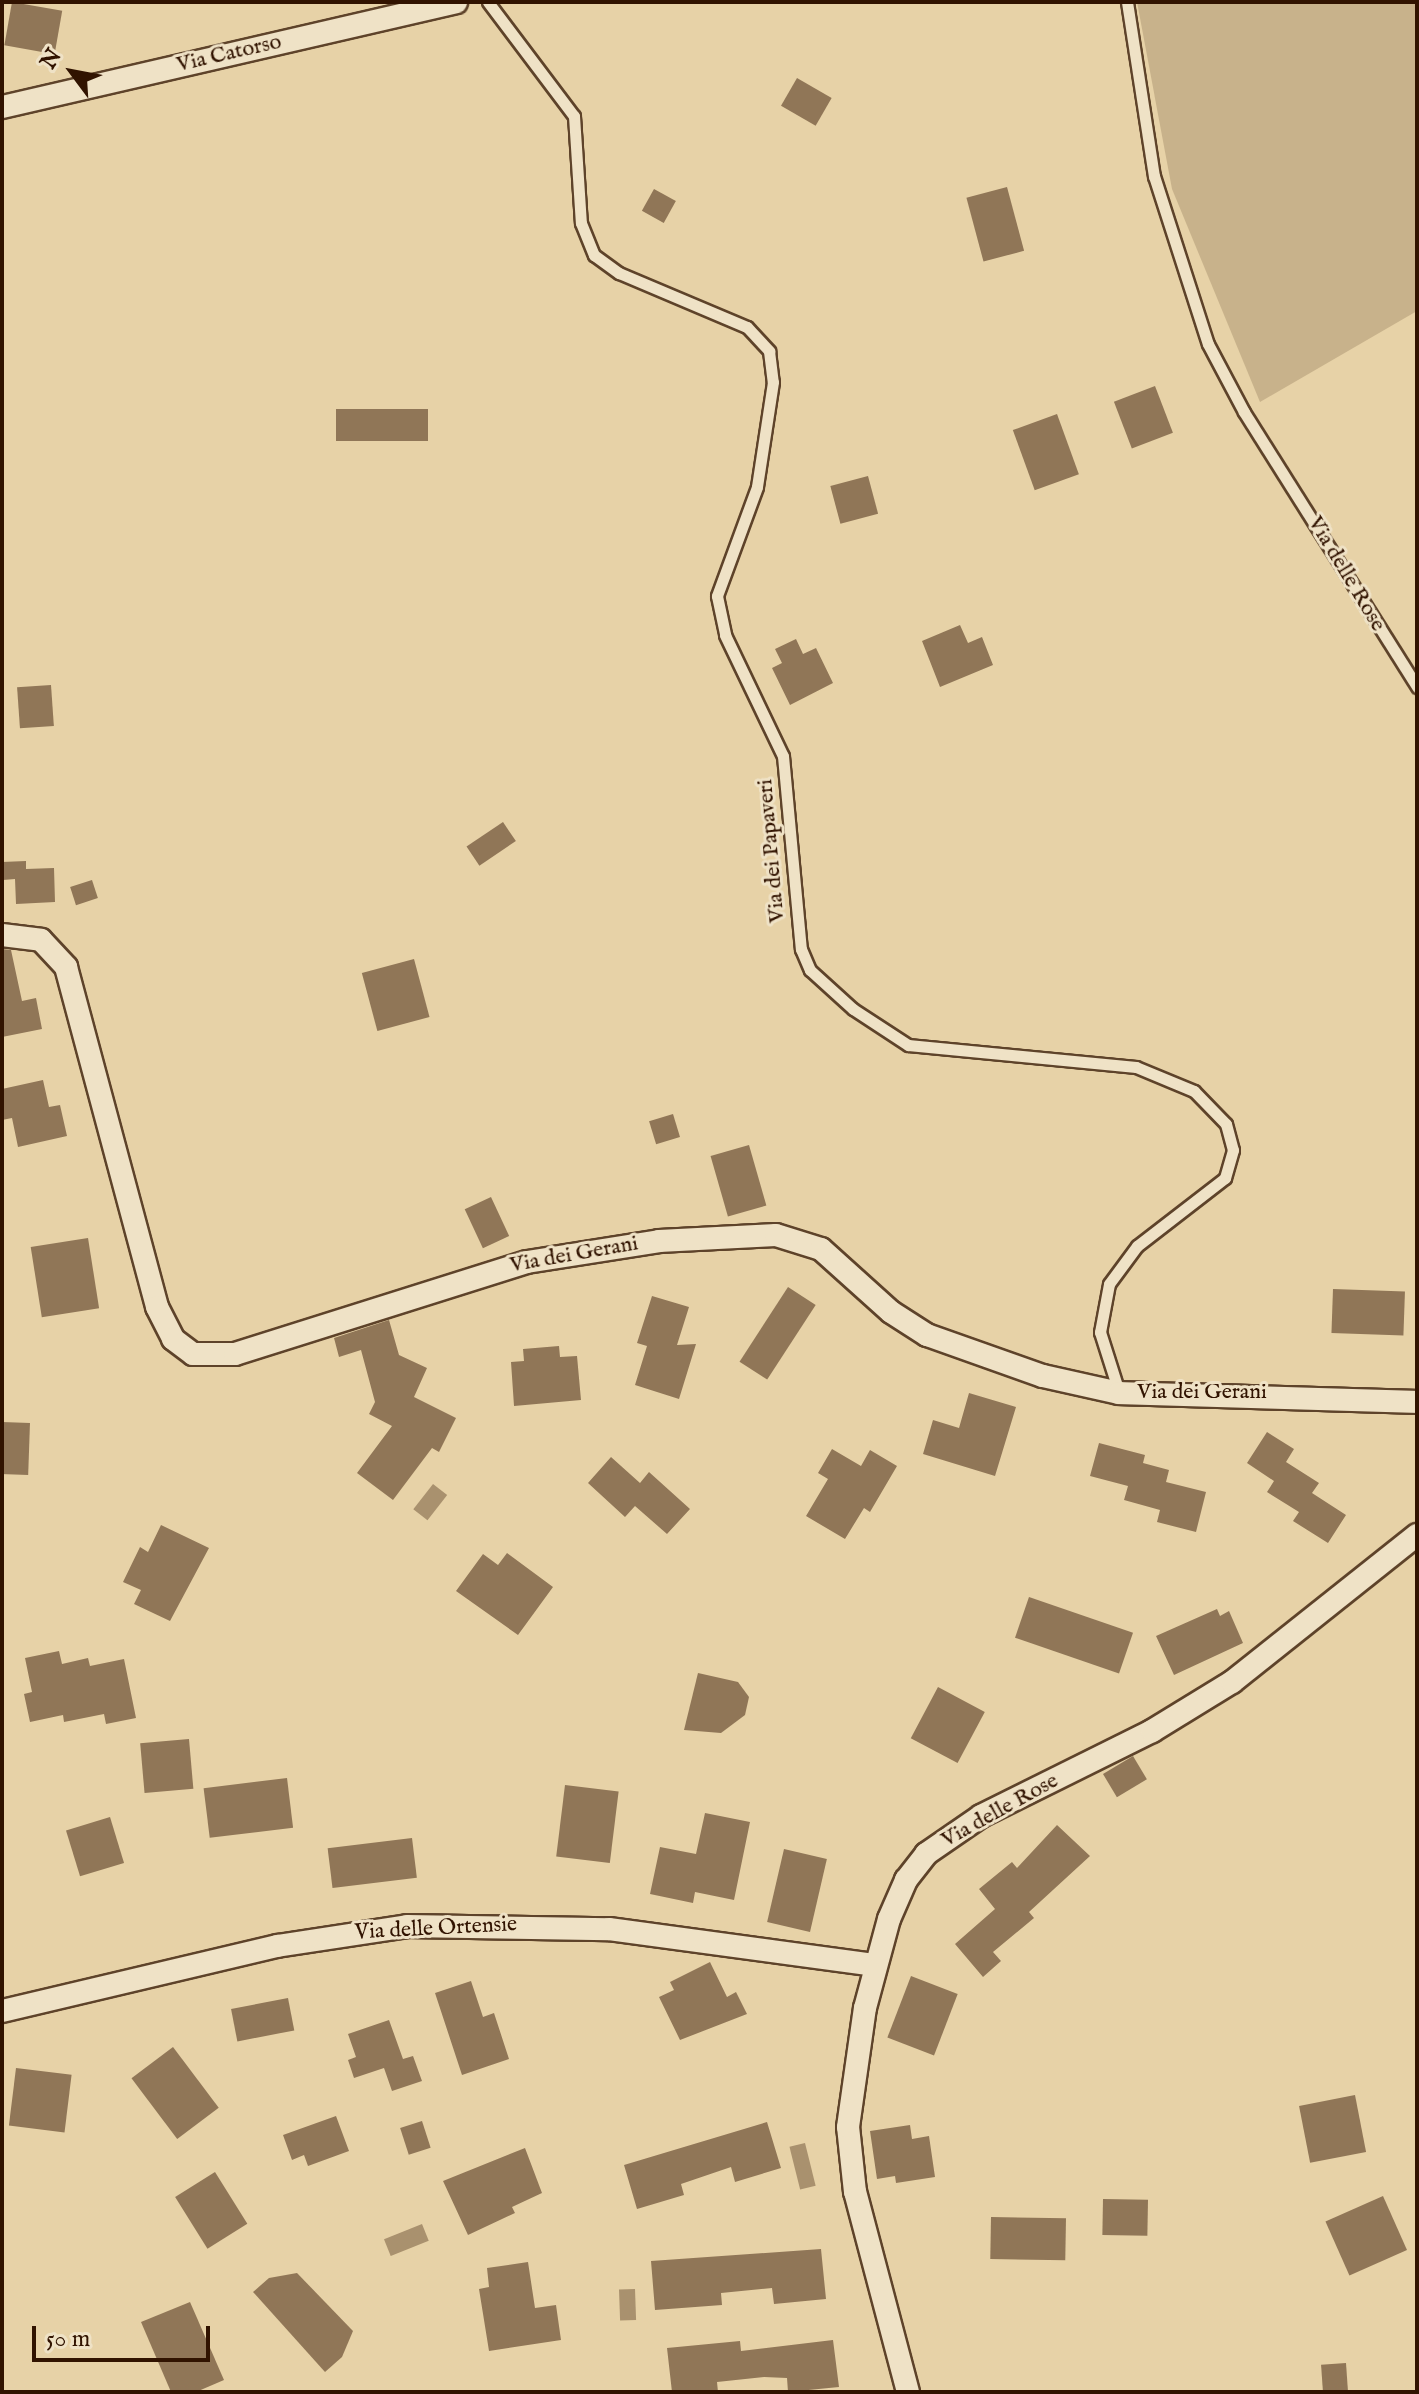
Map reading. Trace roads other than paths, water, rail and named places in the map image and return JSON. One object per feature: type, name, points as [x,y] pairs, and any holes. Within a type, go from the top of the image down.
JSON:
[{"type":"street","name":"Via Catorso","points":[[2,107],[456,2]]},
{"type":"street","name":"Via dei Gerani","points":[[2,935],[41,940],[66,967],[153,1297],[168,1332],[193,1354],[235,1354],[456,1281],[538,1260],[659,1241],[776,1235],[821,1249],[891,1312],[927,1335],[1006,1366],[1119,1393],[1417,1402]]},
{"type":"street","name":"Via delle Rose","points":[[908,2392],[861,2217],[849,2147],[849,2089],[876,1965],[895,1900],[926,1854],[992,1810],[1152,1731],[1219,1691],[1293,1638],[1417,1535]]},
{"type":"street","name":"Via delle Ortensie","points":[[2,2011],[295,1942],[407,1926],[609,1929],[876,1965]]},
{"type":"lane","name":"Via dei Papaveri","points":[[488,2],[574,116],[581,223],[594,255],[619,273],[735,321],[757,335],[769,351],[773,382],[757,487],[720,579],[719,615],[783,756],[801,949],[810,970],[853,1009],[908,1045],[1136,1067],[1194,1091],[1226,1124],[1233,1150],[1225,1178],[1137,1246],[1109,1284],[1100,1332],[1119,1393]]},
{"type":"lane","name":"Via delle Rose","points":[[1127,2],[1145,131],[1173,245],[1217,363],[1417,687]]}]
